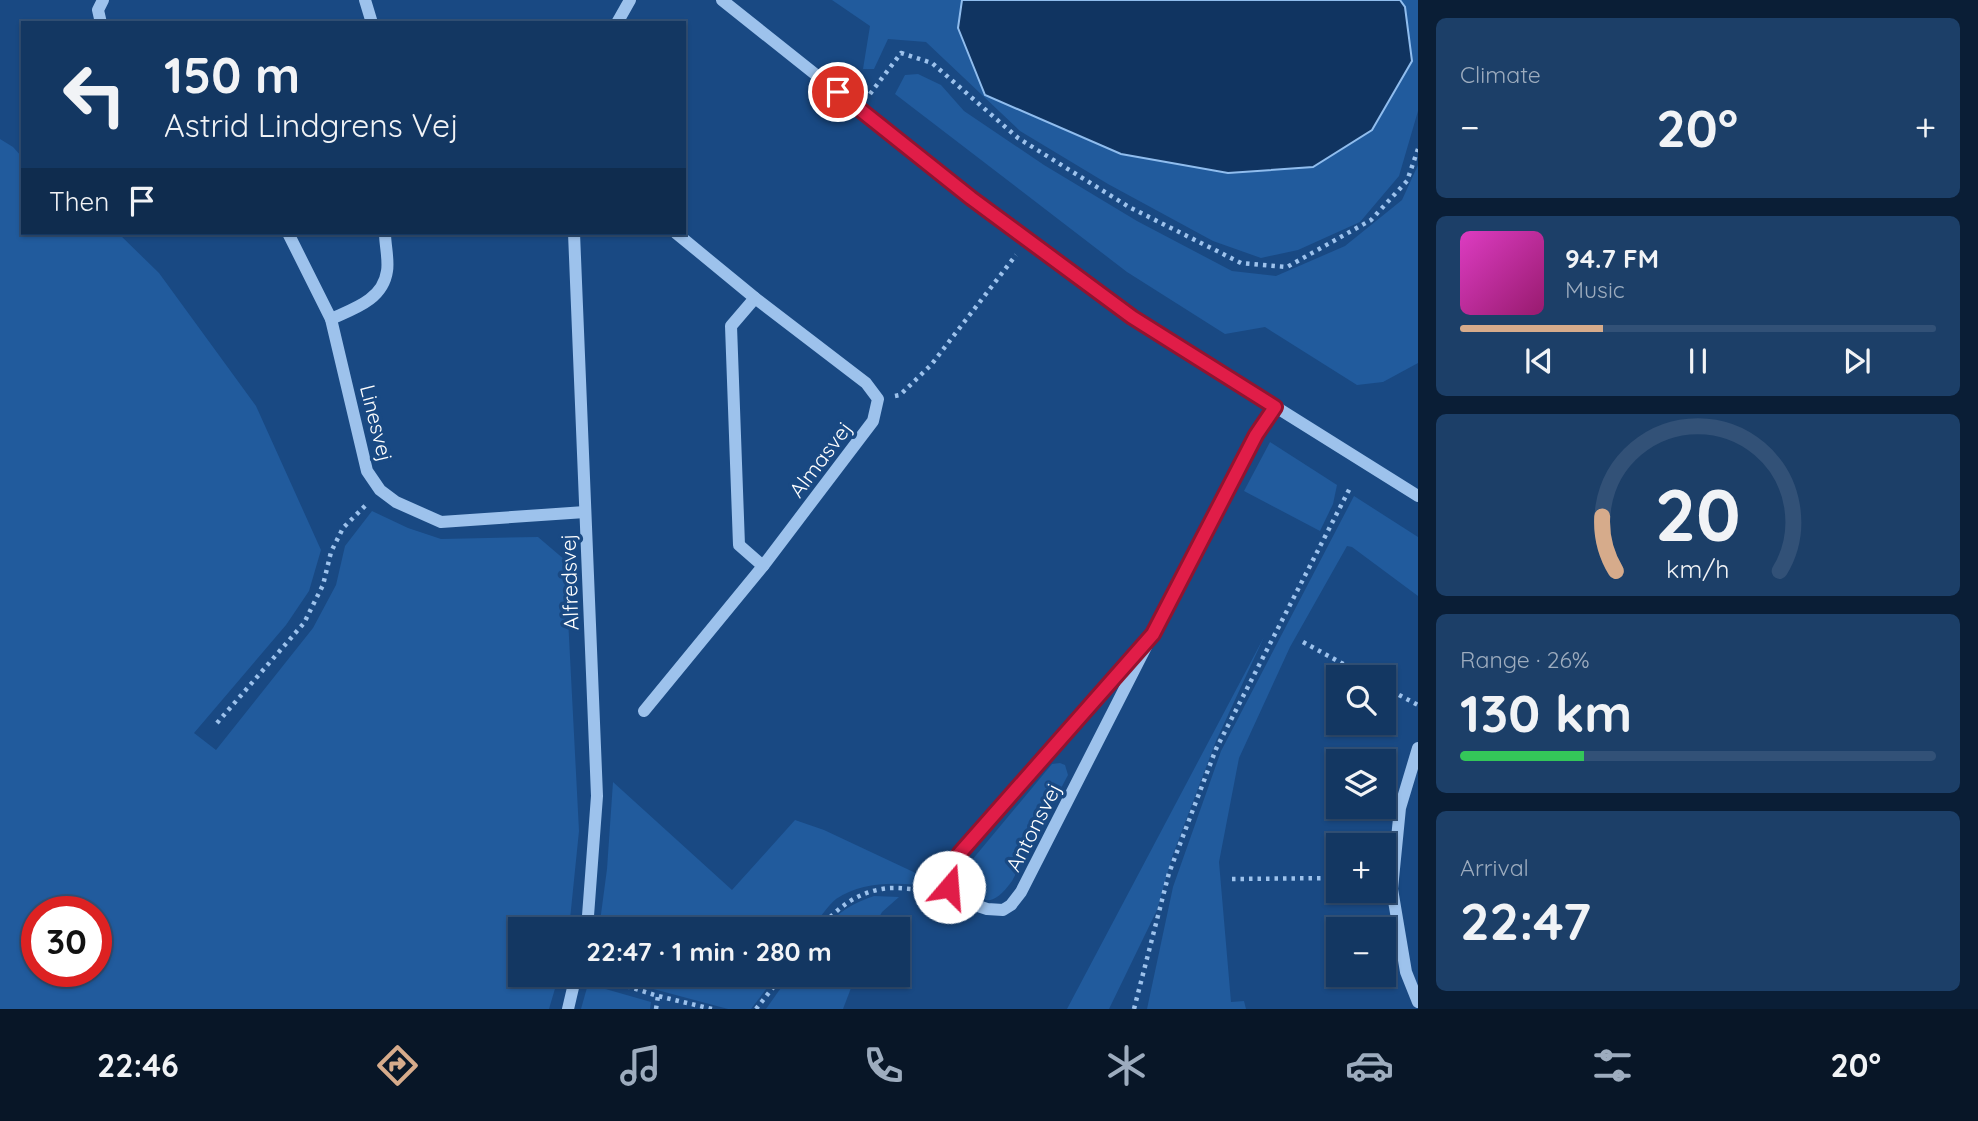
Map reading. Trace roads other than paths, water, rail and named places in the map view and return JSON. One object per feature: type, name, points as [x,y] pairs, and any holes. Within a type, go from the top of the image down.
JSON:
[{"type":"street","points":[[101,21],[98,10],[103,0]]},
{"type":"street","points":[[365,0],[371,21]]},
{"type":"street","points":[[618,21],[630,0]]},
{"type":"street","points":[[722,0],[1027,240],[1132,317],[1418,496]]},
{"type":"street","name":"Linesvej","points":[[289,235],[331,319],[367,471],[380,489],[396,502],[441,522],[585,512]]},
{"type":"street","points":[[331,319],[368,302],[379,288],[387,273],[385,235]]},
{"type":"street","name":"Alfredsvej","points":[[574,235],[597,796],[588,917]]},
{"type":"street","points":[[678,235],[755,298],[731,326],[739,545],[763,566]]},
{"type":"street","name":"Almasvej","points":[[645,711],[763,566],[873,421],[878,399],[866,383],[755,298]]},
{"type":"street","name":"Antonsvej","points":[[1153,634],[960,853],[950,870],[949,887],[960,900],[987,909],[1003,910],[1012,905],[1021,892],[1256,435],[1275,407]]},
{"type":"street","points":[[1418,748],[1400,808],[1392,889],[1406,972],[1418,1002]]},
{"type":"street","points":[[568,1009],[573,987]]}]
